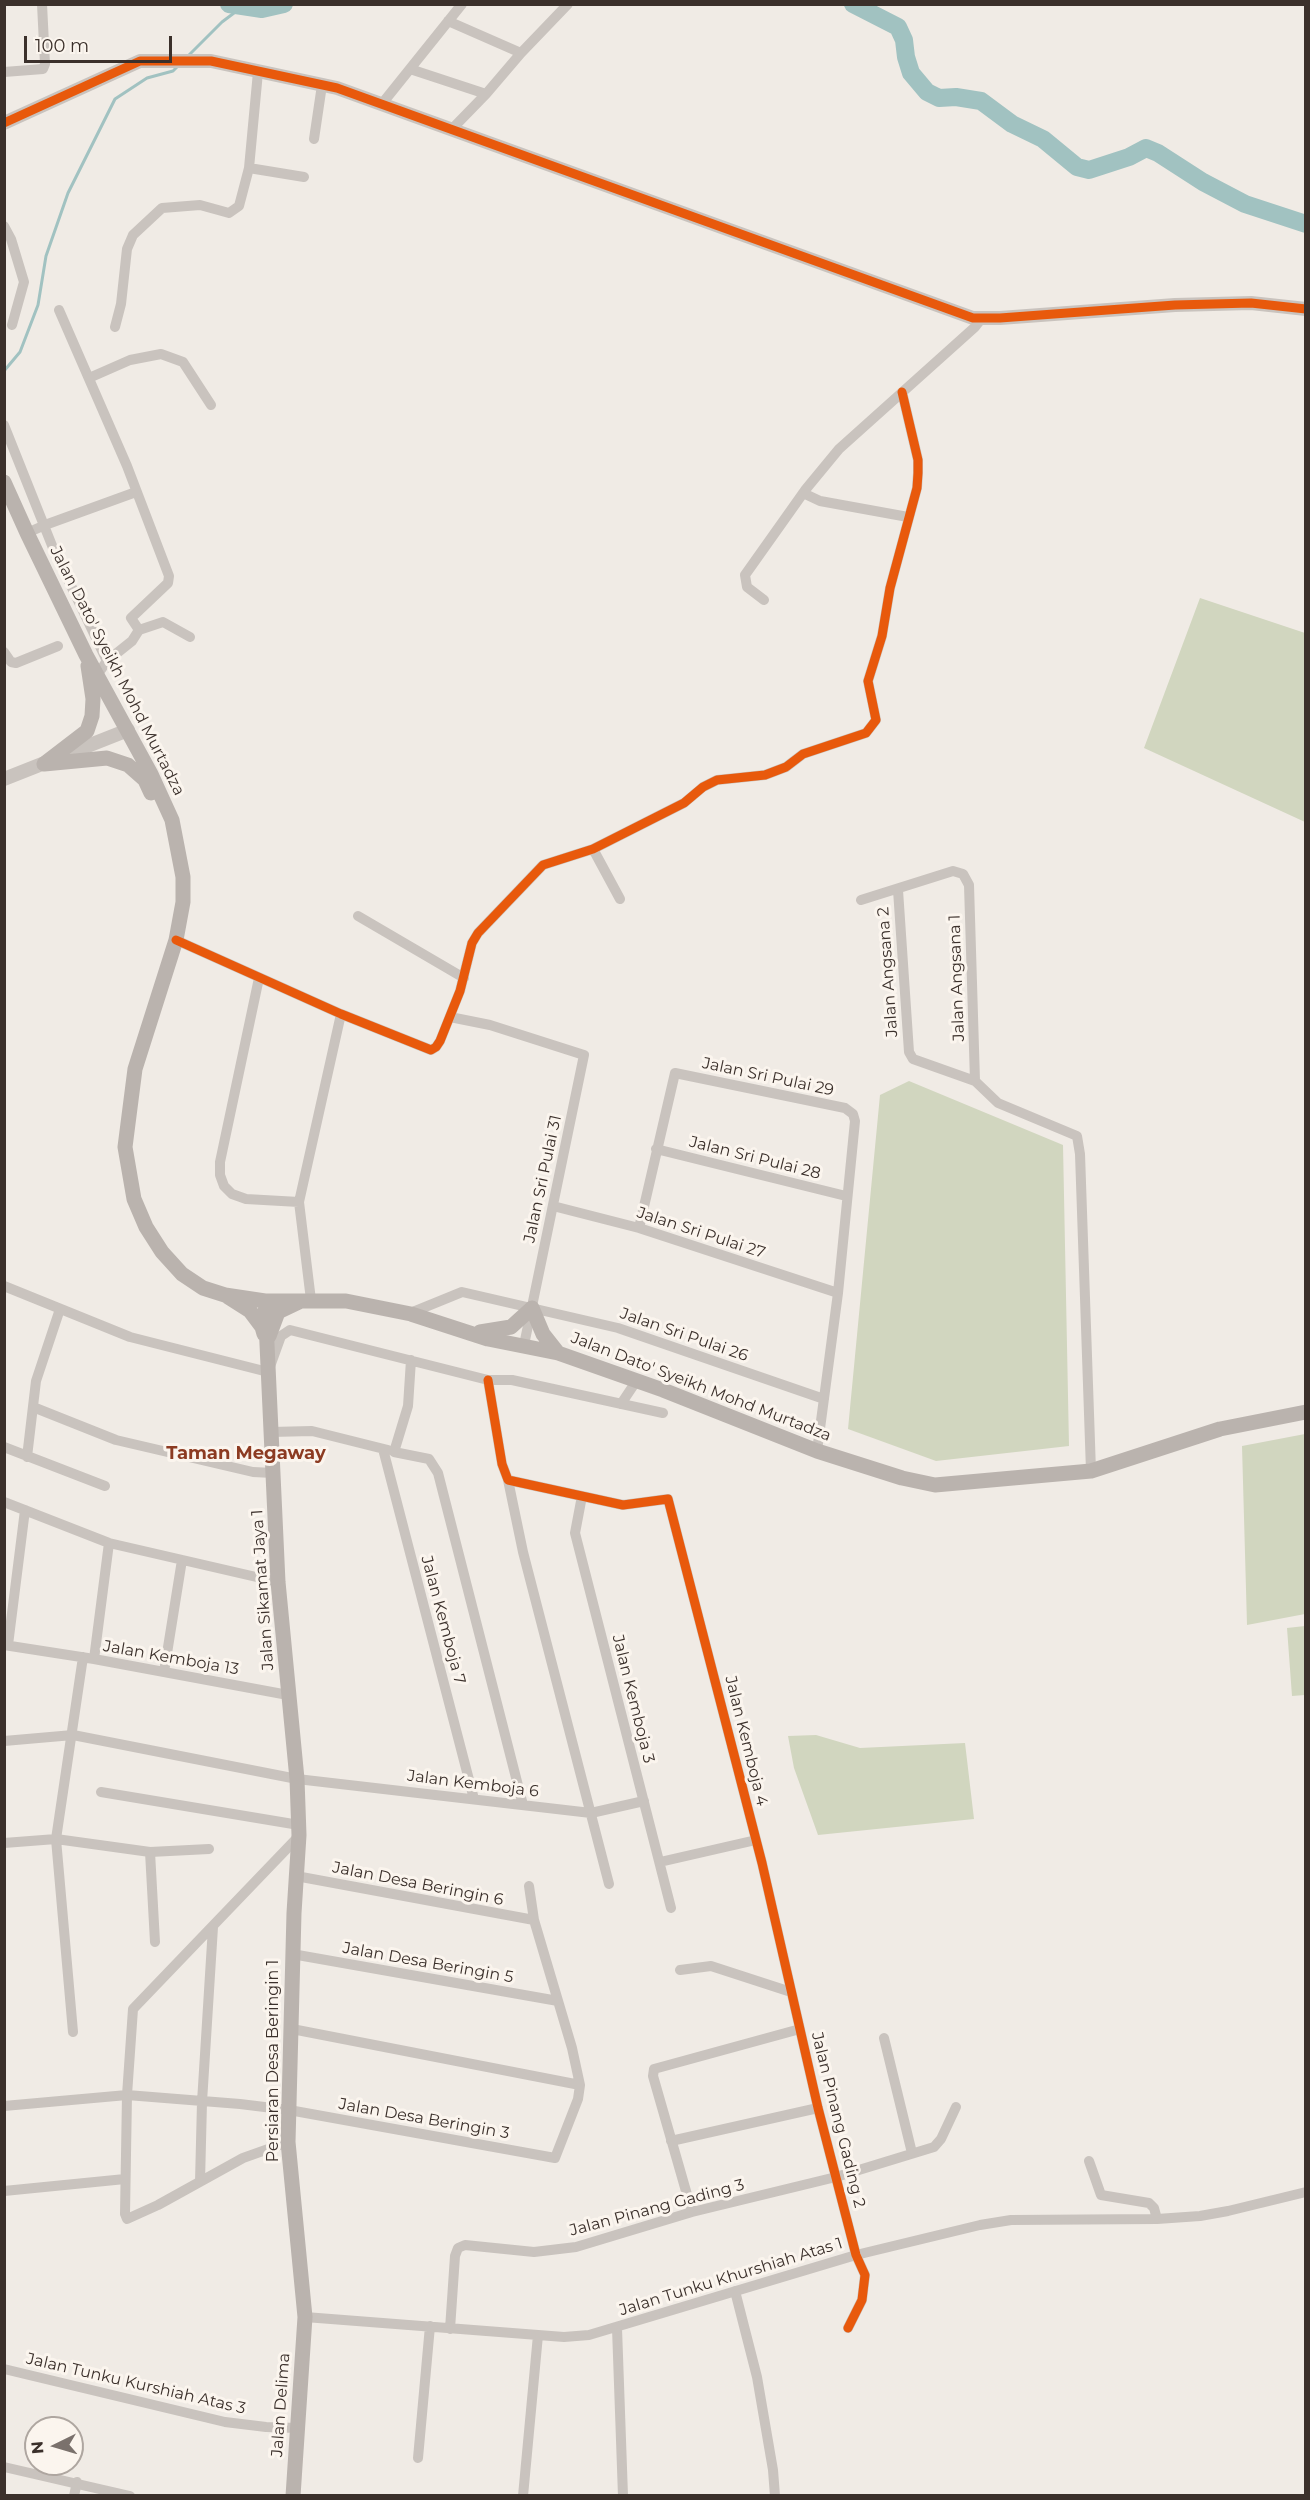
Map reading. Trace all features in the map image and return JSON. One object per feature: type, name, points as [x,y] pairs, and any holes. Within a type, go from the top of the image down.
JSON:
[{"type":"main road","name":"Jalan Dato' Syeikh Mohd Murtadza","points":[[4,482],[86,655],[128,730],[172,820],[183,877],[183,902],[176,940],[135,1069],[125,1147],[134,1199],[146,1227],[162,1252],[182,1274],[203,1288],[225,1295],[265,1301],[346,1301],[408,1314],[471,1333],[558,1353],[636,1380],[818,1451],[902,1478],[935,1485],[1091,1471],[1220,1429],[1305,1412]]},
{"type":"main road","points":[[44,764],[87,731],[92,716],[93,699],[86,655]]},
{"type":"main road","points":[[44,764],[107,758],[128,765],[145,780],[164,820],[183,877]]},
{"type":"main road","points":[[225,1295],[257,1318],[267,1346]]},
{"type":"main road","points":[[267,1346],[278,1312],[308,1300]]},
{"type":"main road","name":"Jalan Sikamat Jaya 1","points":[[265,1301],[278,1582],[297,1779],[299,1830],[296,1876]]},
{"type":"main road","points":[[471,1333],[511,1327],[532,1308],[543,1334],[558,1353]]},
{"type":"main road","name":"Persiaran Desa Beringin 1","points":[[296,1876],[288,2142],[305,2317]]},
{"type":"main road","name":"Jalan Delima","points":[[293,2496],[305,2317]]},
{"type":"street","points":[[4,72],[43,69],[45,64],[42,4]]},
{"type":"street","points":[[381,105],[462,4]]},
{"type":"street","points":[[451,130],[568,4]]},
{"type":"street","points":[[448,21],[521,53]]},
{"type":"street","points":[[4,123],[140,61],[211,61],[337,88],[973,318],[1196,304],[1251,303],[1305,309]]},
{"type":"street","points":[[410,69],[486,94]]},
{"type":"street","points":[[115,327],[121,303],[127,249],[133,235],[162,208],[200,205],[229,213],[239,206],[249,168],[258,72]]},
{"type":"street","points":[[314,139],[322,85]]},
{"type":"street","points":[[249,168],[304,177]]},
{"type":"street","points":[[4,226],[11,239],[24,282],[12,325]]},
{"type":"street","points":[[59,310],[170,576],[168,583],[131,618],[139,630]]},
{"type":"street","points":[[764,600],[747,587],[745,575],[803,493],[839,449],[975,327],[982,318]]},
{"type":"street","points":[[89,378],[130,360],[161,354],[183,362],[211,405]]},
{"type":"street","points":[[176,940],[340,1014],[431,1050],[440,1041],[450,1017],[464,978],[472,943],[478,933],[532,874],[551,861],[593,849],[684,803],[703,787],[717,780],[765,775],[786,767],[803,754],[857,738],[872,728],[876,720],[868,681],[882,636],[908,518],[917,488],[918,460],[902,392]]},
{"type":"street","points":[[4,425],[53,548],[107,662]]},
{"type":"street","points":[[27,533],[136,492]]},
{"type":"street","points":[[803,493],[820,501],[908,518]]},
{"type":"street","points":[[97,675],[107,662],[132,641],[139,630],[163,622],[190,637]]},
{"type":"street","points":[[4,652],[11,662],[16,663],[58,646]]},
{"type":"street","points":[[4,779],[128,730]]},
{"type":"street","points":[[593,849],[620,899]]},
{"type":"street","name":"Jalan Angsana 1","points":[[898,890],[953,872],[963,874],[969,885],[975,1081]]},
{"type":"street","points":[[861,900],[898,890]]},
{"type":"street","name":"Jalan Angsana 2","points":[[898,890],[909,1052],[913,1059],[975,1081]]},
{"type":"street","points":[[358,916],[464,978]]},
{"type":"street","points":[[259,978],[220,1162],[220,1175],[224,1186],[232,1194],[246,1199],[299,1202]]},
{"type":"street","points":[[308,1300],[299,1202],[340,1014]]},
{"type":"street","name":"Jalan Sri Pulai 31","points":[[450,1017],[490,1025],[584,1055],[524,1345]]},
{"type":"street","name":"Jalan Sri Pulai 29","points":[[656,1149],[675,1073],[845,1108],[853,1114],[855,1121],[846,1196]]},
{"type":"street","points":[[975,1081],[998,1102],[1077,1136],[1080,1154],[1091,1471]]},
{"type":"street","points":[[639,1228],[656,1149]]},
{"type":"street","name":"Jalan Sri Pulai 28","points":[[656,1149],[846,1196]]},
{"type":"street","points":[[818,1451],[838,1293],[846,1196]]},
{"type":"street","name":"Jalan Sri Pulai 27","points":[[553,1206],[639,1228],[838,1293]]},
{"type":"street","points":[[4,1286],[130,1337],[268,1372],[280,1336],[291,1330],[488,1380],[512,1380],[663,1413]]},
{"type":"street","name":"Jalan Sri Pulai 26","points":[[408,1314],[462,1292],[618,1328],[824,1399]]},
{"type":"street","points":[[27,1457],[36,1381],[60,1309]]},
{"type":"street","points":[[388,1450],[408,1406],[411,1360]]},
{"type":"street","points":[[488,1380],[502,1464],[508,1480],[523,1552],[609,1884]]},
{"type":"street","points":[[621,1404],[636,1380]]},
{"type":"street","points":[[33,1407],[116,1440],[254,1472],[273,1473]]},
{"type":"street","points":[[271,1432],[312,1431],[429,1460],[438,1473],[523,1805]]},
{"type":"street","points":[[4,1447],[105,1486]]},
{"type":"street","name":"Jalan Kemboja 7","points":[[388,1450],[474,1799]]},
{"type":"street","points":[[508,1480],[582,1496]]},
{"type":"street","name":"Jalan Kemboja 4","points":[[582,1496],[623,1505],[668,1499],[756,1840],[791,1992]]},
{"type":"street","name":"Jalan Kemboja 3","points":[[582,1496],[575,1533],[671,1908]]},
{"type":"street","points":[[4,1502],[110,1543],[278,1582]]},
{"type":"street","points":[[6,1645],[25,1510]]},
{"type":"street","points":[[73,2032],[56,1839],[73,1735],[110,1543]]},
{"type":"street","points":[[164,1672],[182,1560]]},
{"type":"street","name":"Jalan Kemboja 13","points":[[6,1645],[288,1695]]},
{"type":"street","name":"Jalan Kemboja 6","points":[[4,1741],[73,1735],[297,1779],[591,1813],[644,1801]]},
{"type":"street","points":[[101,1792],[299,1830]]},
{"type":"street","points":[[288,2142],[243,2158],[127,2219],[125,2179],[127,2095],[133,2009],[213,1927],[299,1830]]},
{"type":"street","points":[[4,1843],[56,1839],[150,1852],[209,1850]]},
{"type":"street","points":[[660,1862],[756,1840]]},
{"type":"street","points":[[150,1852],[155,1942]]},
{"type":"street","name":"Jalan Desa Beringin 6","points":[[296,1876],[534,1920]]},
{"type":"street","points":[[292,2030],[580,2085],[534,1920],[529,1886]]},
{"type":"street","points":[[200,2182],[202,2102],[213,1927]]},
{"type":"street","name":"Jalan Desa Beringin 5","points":[[292,1954],[558,2001]]},
{"type":"street","points":[[680,1970],[711,1966],[791,1992]]},
{"type":"street","name":"Jalan Pinang Gading 2","points":[[791,1992],[856,2255],[865,2275],[862,2300],[848,2328]]},
{"type":"street","points":[[692,2212],[652,2072],[657,2067],[800,2029]]},
{"type":"street","points":[[884,2038],[912,2153]]},
{"type":"street","name":"Jalan Desa Beringin 3","points":[[4,2106],[127,2095],[240,2104],[289,2110],[555,2158],[578,2099],[580,2085]]},
{"type":"street","name":"Jalan Pinang Gading 3","points":[[450,2329],[455,2256],[458,2247],[465,2245],[534,2252],[576,2247],[692,2212],[836,2177],[934,2147],[941,2139],[956,2107]]},
{"type":"street","points":[[671,2141],[818,2108]]},
{"type":"street","points":[[1089,2162],[1101,2195],[1149,2203],[1154,2208],[1157,2219]]},
{"type":"street","points":[[4,2190],[125,2179]]},
{"type":"street","name":"Jalan Tunku Khurshiah Atas 1","points":[[305,2317],[564,2337],[590,2335],[856,2255],[980,2225],[1011,2220],[1157,2219],[1228,2211],[1305,2192]]},
{"type":"street","points":[[735,2291],[757,2377],[773,2470],[775,2496]]},
{"type":"street","points":[[418,2458],[430,2326]]},
{"type":"street","points":[[617,2328],[623,2496]]},
{"type":"street","points":[[523,2496],[538,2335]]},
{"type":"street","name":"Jalan Tunku Kurshiah Atas 3","points":[[4,2369],[225,2422],[297,2428]]},
{"type":"street","points":[[4,2467],[130,2496]]},
{"type":"street","points":[[74,2496],[77,2482]]},
{"type":"green space","points":[[1200,598],[1305,633],[1305,822],[1144,748]]},
{"type":"green space","points":[[909,1081],[1063,1145],[1069,1446],[936,1461],[848,1429],[880,1095]]},
{"type":"green space","points":[[1305,1434],[1305,1614],[1247,1625],[1242,1446]]},
{"type":"green space","points":[[1305,1626],[1305,1695],[1292,1696],[1287,1628]]},
{"type":"green space","points":[[816,1735],[860,1748],[965,1743],[974,1819],[818,1835],[794,1768],[788,1736]]},
{"type":"waterway","points":[[229,4],[262,9],[284,4]]},
{"type":"waterway","points":[[853,4],[898,27],[904,40],[911,73],[927,92],[939,98],[956,97],[981,101],[1012,124],[1043,139],[1077,167],[1089,170],[1129,157],[1146,148],[1245,204],[1306,224]]},
{"type":"waterway","points":[[188,56],[222,22],[242,7]]},
{"type":"waterway","points":[[4,371],[20,352],[38,305],[46,256],[68,193],[115,99],[147,78],[173,71],[179,65]]},
{"type":"cycle path","points":[[4,123],[140,61],[211,61],[337,88],[973,318],[1175,305],[1251,303],[1306,309]]},
{"type":"cycle path","points":[[176,940],[341,1014],[431,1050],[440,1041],[460,991],[472,943],[478,933],[543,865],[593,849],[684,803],[703,787],[717,780],[765,775],[786,767],[803,754],[866,733],[876,720],[868,681],[882,636],[890,588],[917,488],[918,460],[902,392]]},
{"type":"cycle path","points":[[488,1380],[502,1464],[508,1480],[623,1505],[668,1499],[762,1863],[818,2108],[856,2255],[865,2275],[862,2300],[848,2328]]},
{"type":"district","name":"Taman Megaway","points":[[246,1454]]}]
